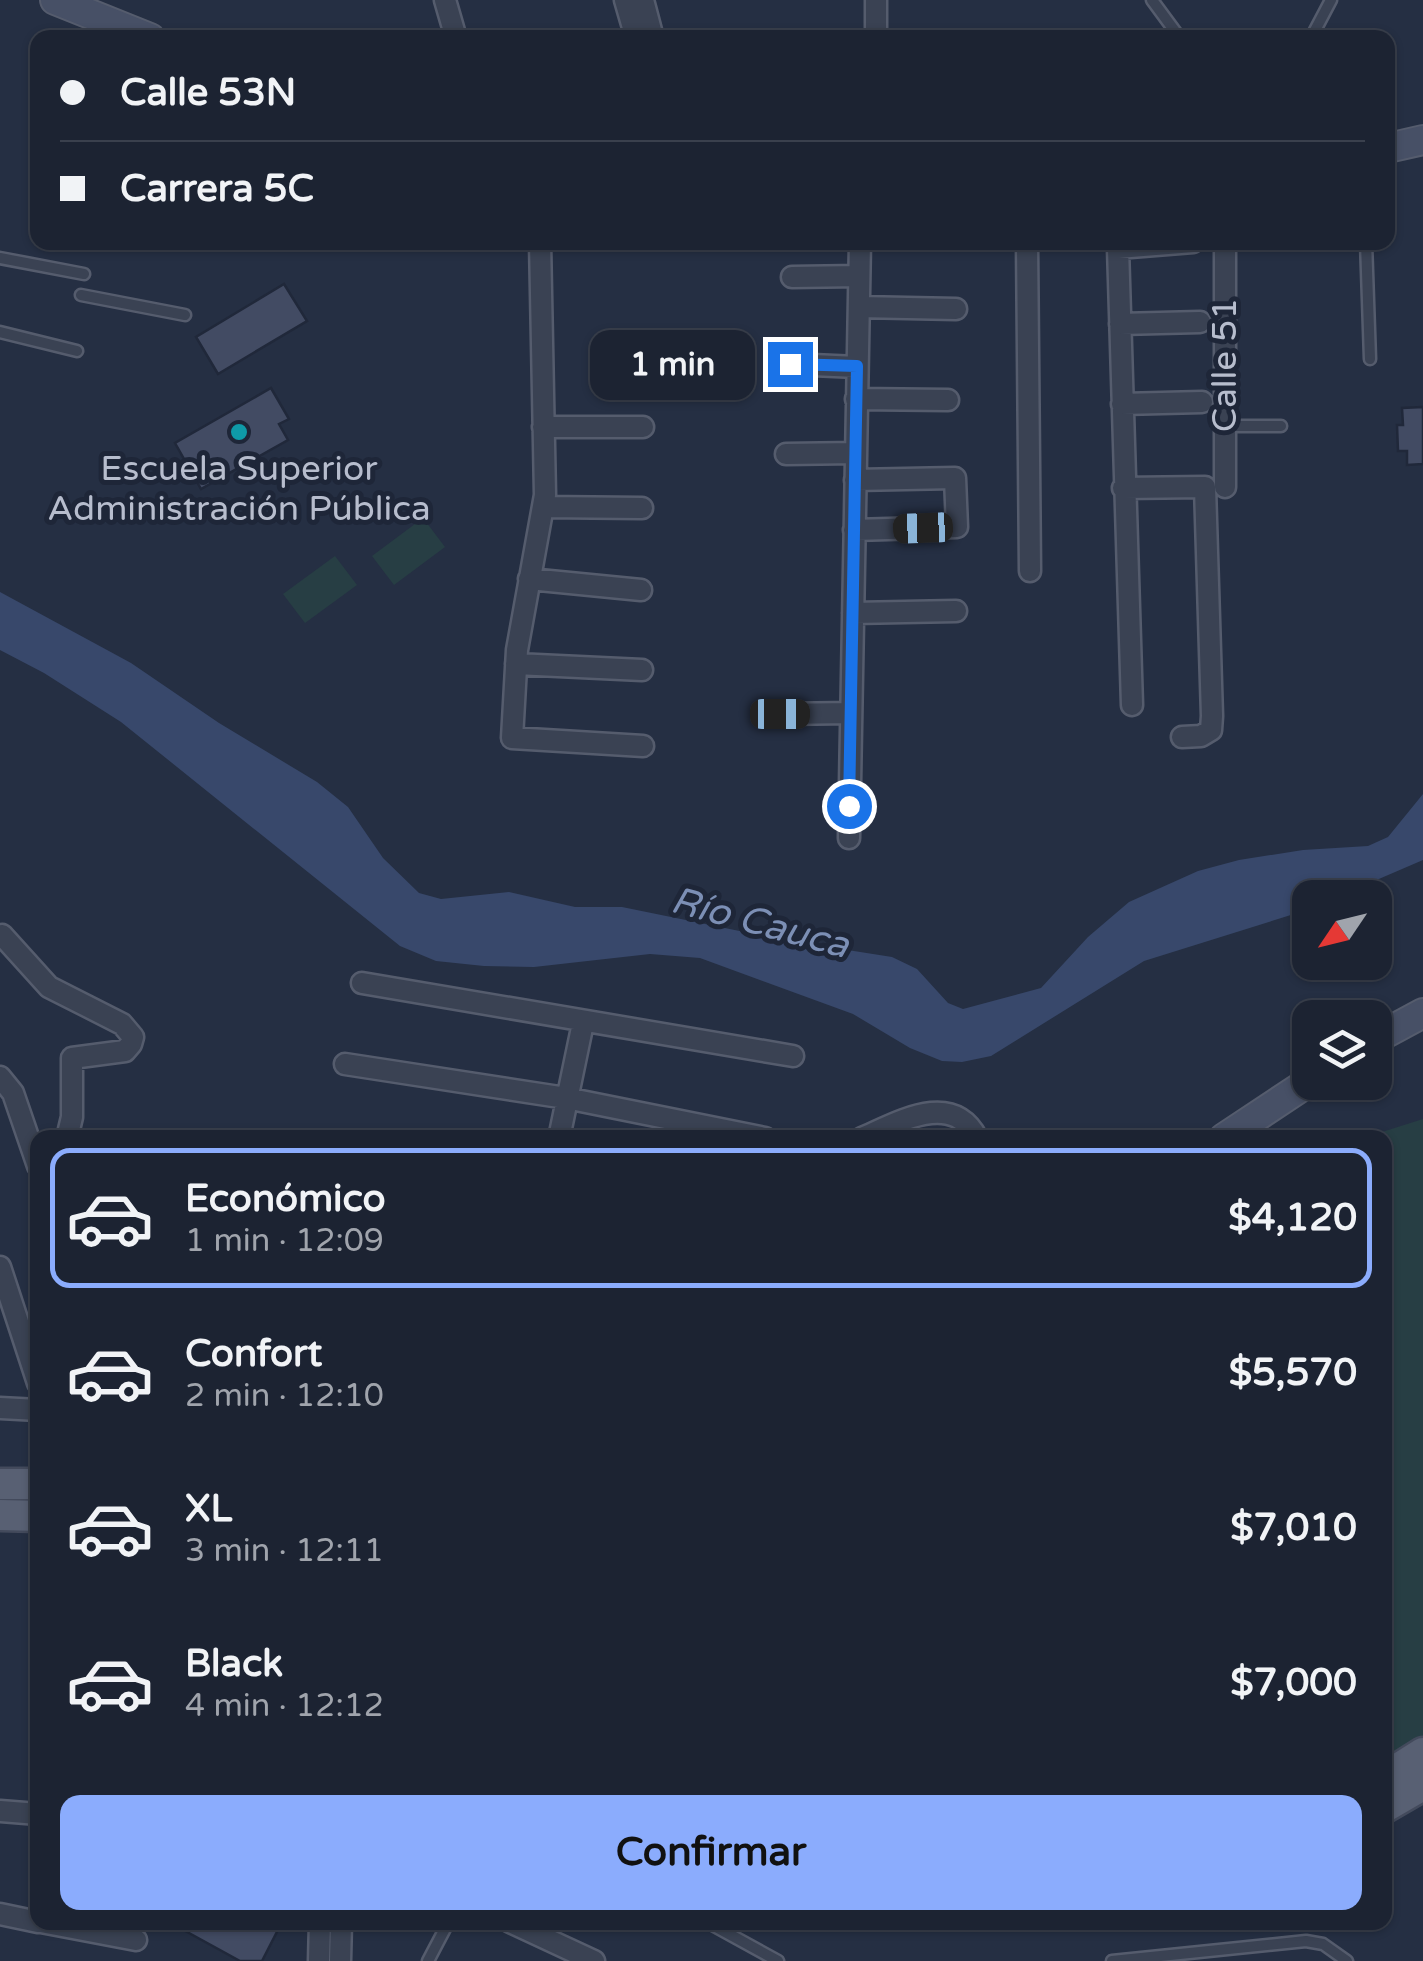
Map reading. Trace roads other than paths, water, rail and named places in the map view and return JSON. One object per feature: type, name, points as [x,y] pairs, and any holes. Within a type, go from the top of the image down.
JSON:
[{"type":"main road","points":[[55,0],[130,30]]},
{"type":"main road","points":[[1395,146],[1423,140]]},
{"type":"main road","points":[[1392,1030],[1423,1013]]},
{"type":"main road","points":[[1236,1130],[1292,1093]]},
{"type":"main road","points":[[0,1484],[30,1484]]},
{"type":"main road","points":[[0,1516],[30,1516]]},
{"type":"main road","points":[[1392,1772],[1423,1754]]},
{"type":"main road","points":[[1392,1803],[1423,1785]]},
{"type":"street","points":[[446,0],[454,30]]},
{"type":"street","points":[[625,0],[634,30]]},
{"type":"street","points":[[644,0],[652,30]]},
{"type":"street","points":[[876,0],[876,30]]},
{"type":"street","points":[[540,250],[543,507],[516,664],[512,738],[643,746]]},
{"type":"street","points":[[849,838],[860,250]]},
{"type":"street","points":[[1027,250],[1030,571]]},
{"type":"street","points":[[1118,250],[1132,705]]},
{"type":"street","name":"Calle 51","points":[[1224,250],[1225,487]]},
{"type":"street","points":[[792,277],[859,276]]},
{"type":"street","points":[[859,307],[956,309]]},
{"type":"street","points":[[1120,324],[1200,322]]},
{"type":"street","points":[[790,364],[857,366]]},
{"type":"street","points":[[856,398],[948,400]]},
{"type":"street","points":[[1122,404],[1202,402]]},
{"type":"street","points":[[543,427],[643,428]]},
{"type":"street","points":[[786,454],[856,453]]},
{"type":"street","points":[[854,530],[957,527],[955,478],[855,480]]},
{"type":"street","points":[[1123,488],[1204,487],[1211,730],[1201,736],[1182,737]]},
{"type":"street","points":[[543,507],[642,508]]},
{"type":"street","points":[[529,578],[641,590]]},
{"type":"street","points":[[853,612],[956,611]]},
{"type":"street","points":[[516,664],[642,670]]},
{"type":"street","points":[[780,714],[851,714]]},
{"type":"street","points":[[2,934],[49,987],[122,1024],[132,1037],[132,1044],[125,1050],[72,1058],[72,1117],[68,1130]]},
{"type":"street","points":[[362,983],[793,1056]]},
{"type":"street","points":[[560,1130],[583,1023]]},
{"type":"street","points":[[345,1064],[566,1098],[725,1130]]},
{"type":"street","points":[[0,1077],[13,1092],[30,1142]]},
{"type":"street","points":[[880,1130],[904,1119],[945,1110],[960,1115],[971,1130]]},
{"type":"street","points":[[0,1267],[30,1359]]},
{"type":"street","points":[[0,1408],[30,1410]]},
{"type":"street","points":[[0,1811],[30,1813]]},
{"type":"street","points":[[0,1914],[30,1920]]},
{"type":"street","points":[[97,1930],[136,1940]]},
{"type":"street","points":[[319,1961],[320,1930]]},
{"type":"street","points":[[340,1961],[341,1930]]},
{"type":"street","points":[[527,1930],[594,1961]]},
{"type":"lane","points":[[1152,0],[1174,30]]},
{"type":"lane","points":[[1315,30],[1331,0]]},
{"type":"lane","points":[[1366,250],[1370,359]]},
{"type":"lane","points":[[0,258],[84,274]]},
{"type":"lane","points":[[81,295],[185,315]]},
{"type":"lane","points":[[0,332],[77,351]]},
{"type":"lane","points":[[1225,426],[1281,426]]},
{"type":"lane","points":[[428,1961],[445,1930]]},
{"type":"lane","points":[[721,1930],[778,1961]]},
{"type":"lane","points":[[1113,1961],[1306,1941],[1322,1944],[1347,1961]]},
{"type":"water","name":"Río Cauca","points":[[0,592],[131,663],[219,723],[317,782],[348,807],[383,858],[419,893],[441,899],[509,892],[575,907],[622,907],[892,957],[917,969],[948,1003],[963,1009],[1041,988],[1088,937],[1129,902],[1198,871],[1239,860],[1303,850],[1368,846],[1388,837],[1423,794],[1423,860],[1377,880],[1292,880],[1292,915],[1144,961],[991,1056],[962,1062],[942,1061],[910,1048],[853,1014],[700,958],[650,954],[534,967],[484,966],[436,961],[400,946],[121,722],[0,650]]},
{"type":"place","name":"Escuela Superior Administración Pública","points":[[239,432]]}]
